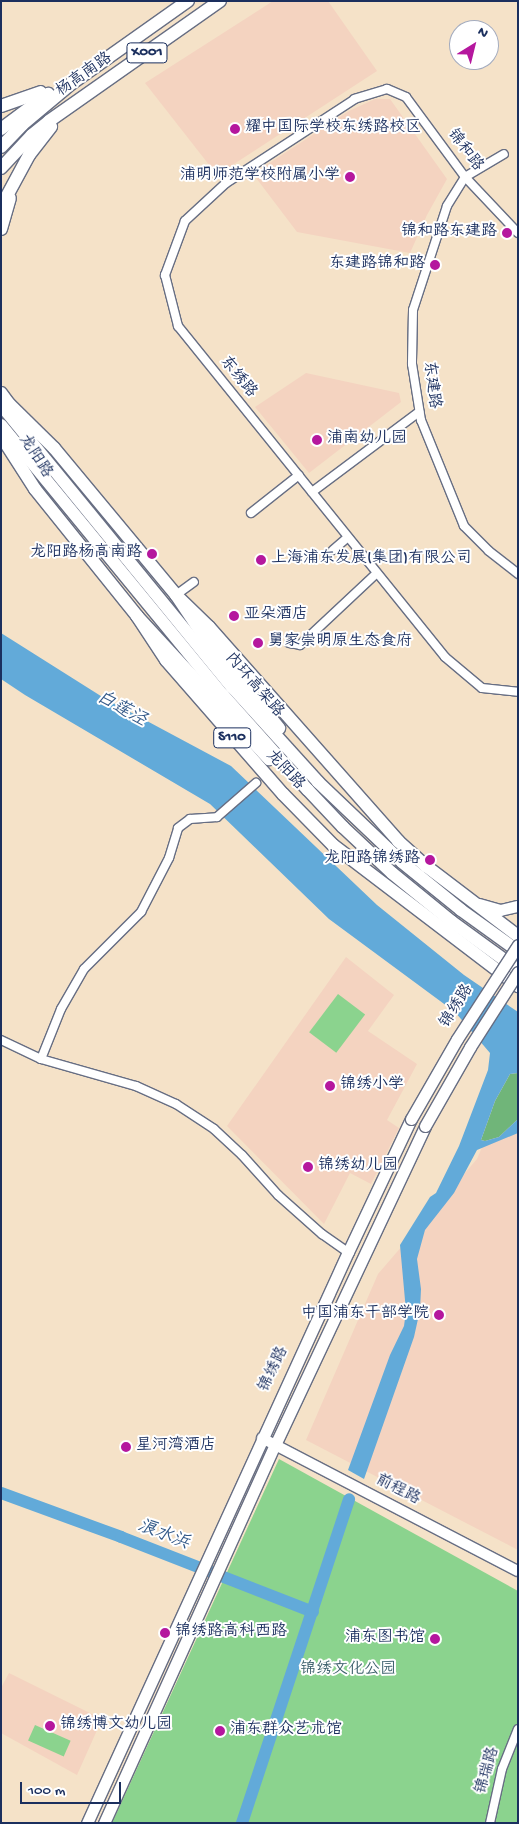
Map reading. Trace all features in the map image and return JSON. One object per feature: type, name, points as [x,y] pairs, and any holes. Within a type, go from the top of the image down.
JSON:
[{"type":"main road","name":"杨高南路","points":[[1,147],[45,106],[93,68],[188,1]]},
{"type":"main road","name":"杨高南路","points":[[1,168],[32,135],[220,1]]},
{"type":"main road","points":[[1,106],[41,92],[93,68]]},
{"type":"main road","points":[[1,129],[26,108],[93,68]]},
{"type":"main road","points":[[1,207],[39,141],[74,104]]},
{"type":"main road","points":[[1,229],[16,179]]},
{"type":"main road","name":"龙阳路","points":[[3,400],[67,462],[176,595],[209,626],[390,833],[426,866],[518,936]]},
{"type":"main road","name":"内环高架路","points":[[3,400],[157,607],[260,737],[343,827],[419,895],[518,971]]},
{"type":"main road","name":"内环高架路","points":[[1,425],[157,607],[352,817],[428,884],[518,951]]},
{"type":"main road","name":"龙阳路","points":[[1,436],[48,506],[137,616],[166,660],[207,710],[326,839],[444,932],[518,986]]},
{"type":"main road","points":[[176,595],[201,632],[352,817]]},
{"type":"main road","points":[[137,616],[264,755],[343,827]]},
{"type":"main road","points":[[469,900],[500,910],[518,906]]},
{"type":"main road","name":"锦绣路","points":[[87,1823],[262,1438],[411,1119],[478,1006],[518,945]]},
{"type":"main road","name":"锦绣路","points":[[104,1823],[275,1445],[425,1126],[470,1047],[518,971]]},
{"type":"street","name":"锦和路","points":[[387,89],[406,97],[465,177],[518,233]]},
{"type":"street","name":"东绣路","points":[[387,89],[355,99],[226,183],[185,221],[165,275],[178,326],[376,574],[445,657],[482,688],[518,692]]},
{"type":"street","points":[[465,177],[504,154]]},
{"type":"street","name":"东建路","points":[[465,177],[447,206],[413,310],[412,364],[419,412],[464,526],[489,551],[518,574]]},
{"type":"street","points":[[312,492],[419,412]]},
{"type":"street","points":[[251,513],[299,476]]},
{"type":"street","points":[[333,550],[347,538]]},
{"type":"street","points":[[289,643],[300,645],[376,574]]},
{"type":"street","points":[[176,595],[194,582]]},
{"type":"street","points":[[41,1059],[61,1009],[84,969],[141,912],[168,858],[178,828],[190,819],[217,818],[256,783]]},
{"type":"street","points":[[1,1040],[41,1059],[136,1086],[176,1104],[214,1129],[242,1154],[278,1195],[322,1234],[348,1252]]},
{"type":"street","name":"前程路","points":[[262,1438],[518,1571]]},
{"type":"street","name":"锦瑞路","points":[[490,1823],[502,1769],[518,1729]]},
{"type":"shaded area","name":"耀中国际学校东绣路校区","points":[[273,1],[328,1],[377,71],[217,175],[145,83]]},
{"type":"shaded area","name":"浦明师范学校附属小学","points":[[375,99],[390,99],[447,179],[427,215],[410,253],[297,232],[253,174],[349,111]]},
{"type":"shaded area","name":"浦南幼儿园","points":[[306,373],[399,393],[401,402],[309,473],[255,407]]},
{"type":"shaded area","name":"锦绣小学","points":[[346,957],[394,995],[368,1031],[417,1064],[387,1120],[399,1128],[371,1184],[350,1173],[324,1224],[227,1126]]},
{"type":"shaded area","name":"中国浦东干部学院","points":[[518,1063],[518,1550],[306,1440],[378,1274],[477,1159]]},
{"type":"shaded area","name":"锦绣博文幼儿园","points":[[9,1673],[102,1719],[77,1775],[1,1733],[1,1688]]},
{"type":"green space","points":[[338,994],[365,1014],[336,1053],[309,1032]]},
{"type":"green space","points":[[518,1073],[518,1119],[499,1137],[485,1141],[481,1140],[495,1101],[510,1074]]},
{"type":"green space","name":"锦绣文化公园","points":[[279,1459],[518,1591],[518,1823],[112,1823]]},
{"type":"green space","points":[[35,1725],[71,1741],[64,1756],[28,1741]]},
{"type":"water","name":"白莲泾","points":[[1,633],[104,698],[231,766],[377,905],[464,975],[518,1012],[518,1073],[510,1074],[495,1101],[481,1140],[485,1141],[499,1137],[518,1119],[518,1133],[477,1150],[454,1193],[425,1230],[417,1259],[421,1289],[420,1310],[414,1337],[364,1479],[348,1470],[390,1355],[404,1326],[406,1311],[400,1245],[430,1197],[436,1193],[459,1146],[488,1070],[490,1053],[455,1012],[329,919],[210,804],[1,679]]},
{"type":"waterway","name":"浪水浜","points":[[1,1493],[121,1537],[313,1612]]},
{"type":"waterway","points":[[242,1823],[349,1499]]},
{"type":"place","name":"耀中国际学校东绣路校区","points":[[235,129]]},
{"type":"place","name":"浦明师范学校附属小学","points":[[350,177]]},
{"type":"place","name":"锦和路东建路","points":[[507,233]]},
{"type":"place","name":"东建路锦和路","points":[[435,265]]},
{"type":"place","name":"浦南幼儿园","points":[[317,440]]},
{"type":"place","name":"龙阳路杨高南路","points":[[152,554]]},
{"type":"place","name":"上海浦东发展(集团)有限公司","points":[[261,560]]},
{"type":"place","name":"亚朵酒店","points":[[234,616]]},
{"type":"place","name":"舅家崇明原生态食府","points":[[258,643]]},
{"type":"place","name":"龙阳路锦绣路","points":[[430,860]]},
{"type":"place","name":"锦绣小学","points":[[330,1086]]},
{"type":"place","name":"锦绣幼儿园","points":[[308,1167]]},
{"type":"place","name":"中国浦东干部学院","points":[[439,1315]]},
{"type":"place","name":"星河湾酒店","points":[[126,1447]]},
{"type":"place","name":"锦绣路高科西路","points":[[165,1633]]},
{"type":"place","name":"浦东图书馆","points":[[435,1639]]},
{"type":"place","name":"锦绣博文幼儿园","points":[[50,1726]]},
{"type":"place","name":"浦东群众艺术馆","points":[[220,1731]]}]
